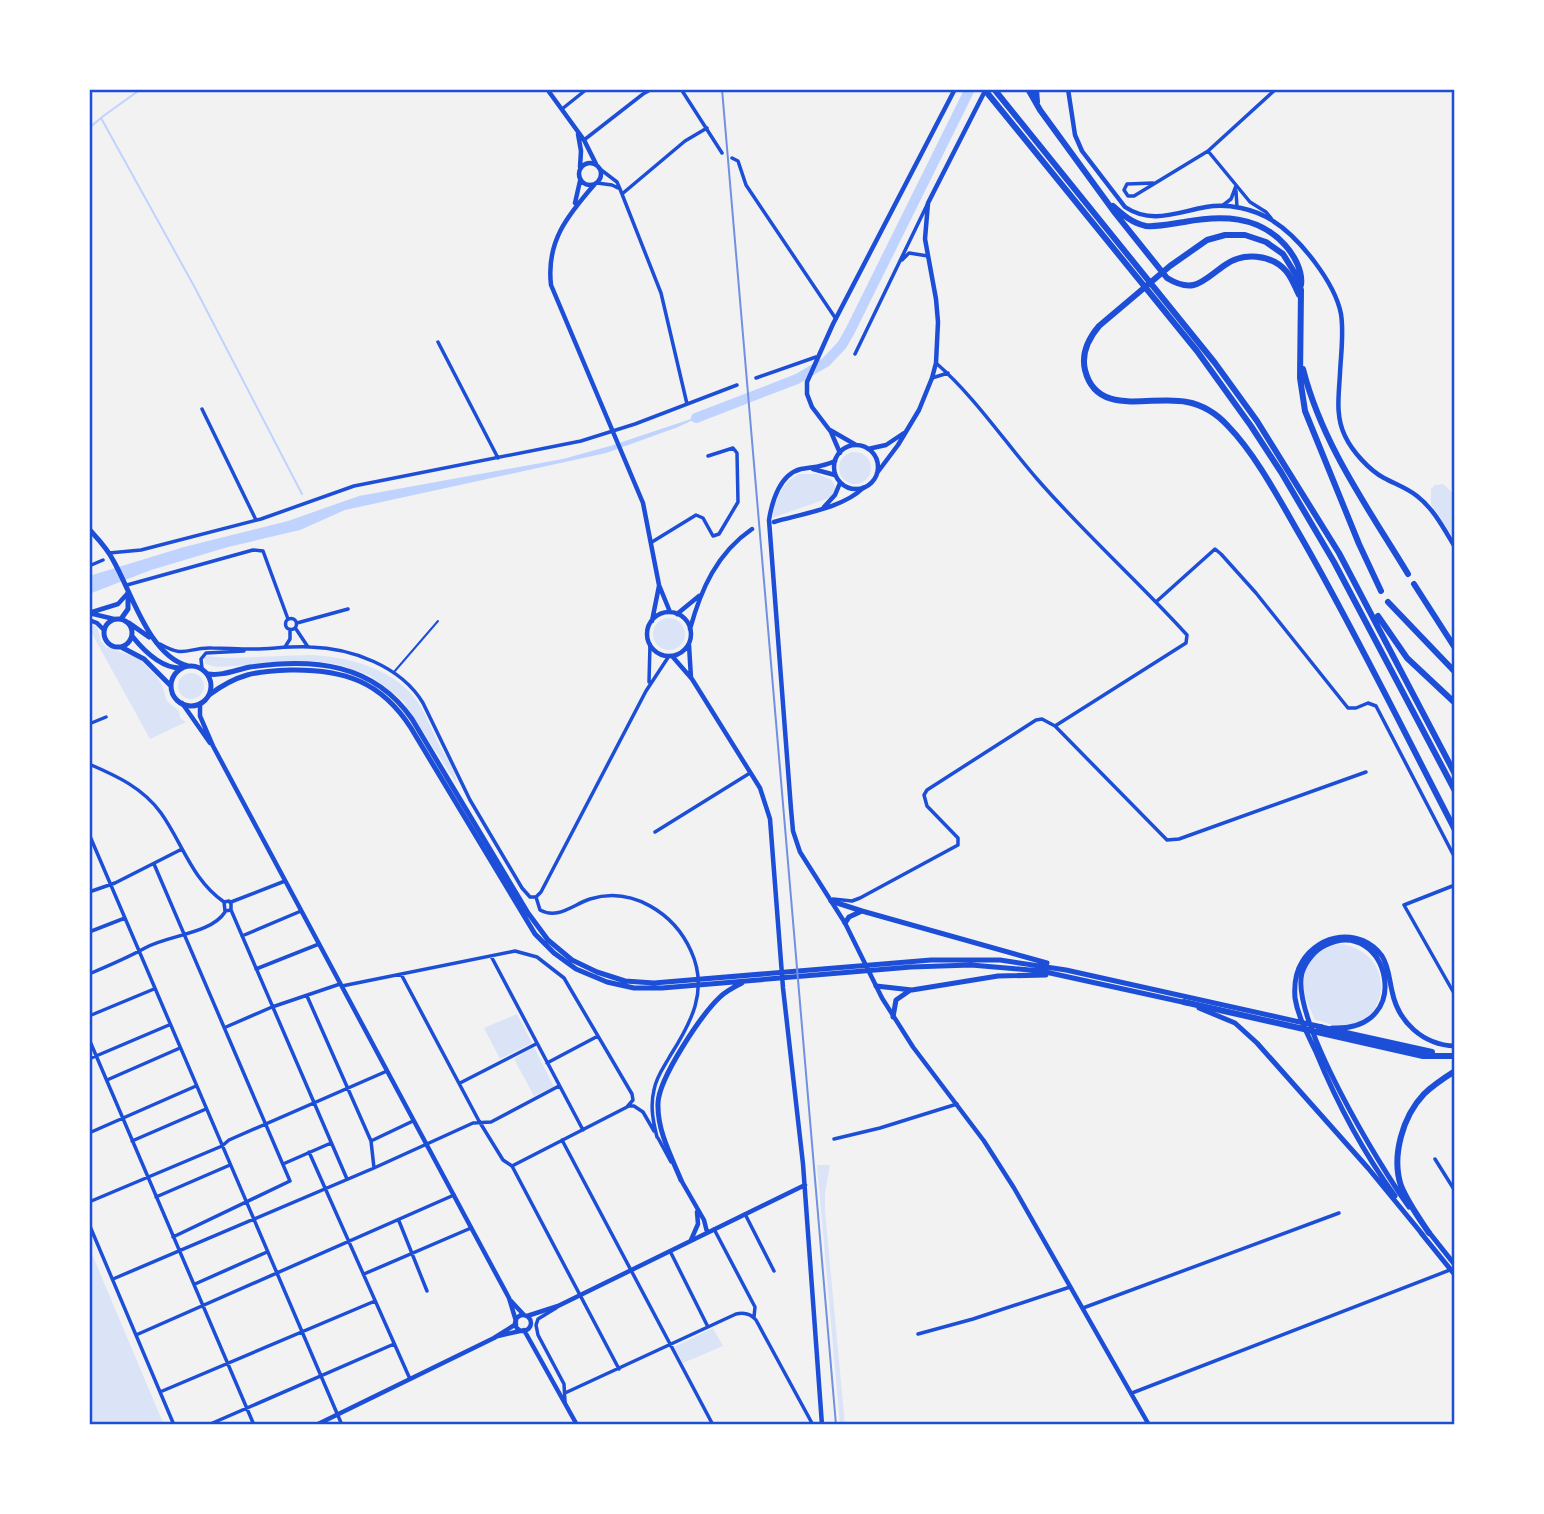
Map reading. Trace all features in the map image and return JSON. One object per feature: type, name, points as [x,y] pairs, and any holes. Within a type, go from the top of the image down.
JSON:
[{"type":"highway","points":[[985,89],[995,94],[1215,363],[1273,444],[1396,644],[1425,677],[1455,703]]},
{"type":"highway","points":[[1028,89],[1163,275],[1175,283],[1188,286],[1201,284],[1232,261],[1257,257],[1271,260],[1283,268],[1302,300]]},
{"type":"highway","points":[[1036,89],[1035,97],[1041,110]]},
{"type":"highway","points":[[995,94],[1197,351],[1251,426],[1334,562],[1455,791]]},
{"type":"highway","points":[[1109,202],[1130,220],[1147,226],[1221,217],[1244,220],[1276,236],[1291,252],[1302,278],[1300,385],[1305,411],[1381,591]]},
{"type":"highway","points":[[1301,290],[1296,275],[1283,254],[1266,242],[1245,235],[1225,235],[1207,240],[1170,266],[1102,323],[1087,343],[1084,362],[1091,382],[1105,396],[1119,401],[1172,400],[1191,403],[1217,416],[1231,428],[1266,479],[1324,578],[1455,830]]},
{"type":"highway","points":[[1301,360],[1313,406],[1332,447],[1408,574]]},
{"type":"highway","points":[[1339,553],[1455,774]]},
{"type":"highway","points":[[1415,584],[1455,648]]},
{"type":"highway","points":[[1388,602],[1455,672]]},
{"type":"highway","points":[[1444,755],[1455,768]]},
{"type":"highway","points":[[1184,1002],[1423,1056],[1455,1055]]},
{"type":"highway","points":[[1318,1027],[1420,1051],[1455,1055]]},
{"type":"highway","points":[[1426,1234],[1400,1182],[1400,1145],[1406,1124],[1421,1098],[1455,1071]]},
{"type":"main road","points":[[89,529],[114,561],[156,641],[173,660],[185,667]]},
{"type":"main road","points":[[127,587],[128,609],[117,619],[107,623],[104,630],[107,642],[144,659],[172,687]]},
{"type":"main road","points":[[117,619],[129,623],[156,641]]},
{"type":"main road","points":[[121,647],[130,642],[132,636],[129,623]]},
{"type":"main road","points":[[132,636],[169,667],[185,667],[222,675],[259,666],[317,664],[347,670],[375,682],[394,697],[412,719],[528,913],[555,947],[579,964],[611,977],[643,983],[687,984]]},
{"type":"main road","points":[[185,667],[174,676],[172,687],[174,696],[181,703],[192,705],[200,704],[209,695],[242,675],[268,671],[326,671],[370,686],[390,701],[407,721],[527,922],[554,953],[583,972],[617,985],[653,989],[710,981],[956,959],[988,960],[1066,970]]},
{"type":"main road","points":[[205,672],[211,684],[209,695]]},
{"type":"main road","points":[[831,899],[862,911],[1066,970],[1318,1027],[1346,1028],[1362,1023],[1380,1007],[1385,990],[1385,977],[1381,962],[1368,948],[1343,941],[1325,945],[1310,958],[1303,972],[1301,990],[1305,1008],[1317,1038],[1335,1080],[1366,1141],[1443,1261],[1453,1268]]},
{"type":"main road","points":[[845,923],[849,917],[862,911]]},
{"type":"main road","points":[[1453,1268],[1383,1179],[1358,1139],[1309,1038],[1295,995],[1295,979],[1307,954],[1327,939],[1341,936],[1356,938],[1369,944],[1382,956],[1387,966],[1394,998],[1409,1025],[1432,1042],[1455,1046]]},
{"type":"main road","points":[[884,967],[989,965],[1072,977],[1184,1002],[1228,1019],[1246,1032],[1426,1234]]},
{"type":"main road","points":[[876,986],[912,990],[998,976],[1072,977]]},
{"type":"main road","points":[[710,981],[747,981],[763,977]]},
{"type":"main road","points":[[681,1180],[659,1119],[660,1090],[710,1007],[723,994],[747,981]]},
{"type":"main road","points":[[893,1017],[897,1000],[912,990]]},
{"type":"street","points":[[547,89],[584,140],[598,167],[600,178],[574,207],[560,230],[551,256],[551,285],[631,470],[643,503],[659,585],[670,612]]},
{"type":"street","points":[[562,110],[587,89]]},
{"type":"street","points":[[584,140],[652,89]]},
{"type":"street","points":[[681,89],[722,153]]},
{"type":"street","points":[[840,453],[807,394],[807,382],[812,366],[955,89]]},
{"type":"street","points":[[855,354],[985,89]]},
{"type":"street","points":[[1068,89],[1075,135],[1082,150],[1125,207],[1134,213],[1155,218],[1208,206],[1222,206],[1244,209],[1272,220]]},
{"type":"street","points":[[1153,183],[1131,182],[1124,190],[1128,196],[1134,196],[1208,151],[1276,89]]},
{"type":"street","points":[[621,191],[706,128]]},
{"type":"street","points":[[574,207],[580,180],[582,151],[576,130]]},
{"type":"street","points":[[1208,151],[1250,202],[1266,212],[1303,249],[1331,289],[1342,326],[1339,418],[1346,438],[1357,454],[1380,476],[1419,497],[1434,512],[1455,547]]},
{"type":"street","points":[[732,158],[738,162],[751,194],[836,319]]},
{"type":"street","points":[[579,169],[585,163],[598,167],[617,183],[621,191],[661,293],[687,404]]},
{"type":"street","points":[[580,180],[586,185],[612,185],[621,191]]},
{"type":"street","points":[[1222,206],[1231,200],[1237,187]]},
{"type":"street","points":[[1237,187],[1237,208]]},
{"type":"street","points":[[1237,187],[1245,201],[1244,209]]},
{"type":"street","points":[[774,522],[850,498],[872,482],[919,410],[936,363],[938,322],[925,221],[928,203]]},
{"type":"street","points":[[898,264],[909,253],[928,256]]},
{"type":"street","points":[[438,342],[498,458]]},
{"type":"street","points":[[756,378],[817,357]]},
{"type":"street","points":[[936,363],[982,410],[1038,481],[1187,635],[1186,643],[1055,726]]},
{"type":"street","points":[[932,378],[948,373]]},
{"type":"street","points":[[109,553],[141,550],[256,520],[354,486],[581,441],[737,386]]},
{"type":"street","points":[[202,409],[256,520]]},
{"type":"street","points":[[828,428],[867,449],[886,446],[905,432]]},
{"type":"street","points":[[857,446],[850,446],[840,453],[835,461],[835,475],[840,483],[851,489],[863,488]]},
{"type":"street","points":[[652,542],[695,516],[703,519],[713,536],[719,534],[738,502],[737,453],[733,448],[708,456]]},
{"type":"street","points":[[867,449],[875,457],[877,473]]},
{"type":"street","points":[[835,461],[822,467],[795,471],[784,480],[772,508],[769,524],[793,831],[800,852],[845,923],[893,1017],[986,1143],[1149,1425]]},
{"type":"street","points":[[809,469],[835,475]]},
{"type":"street","points":[[823,507],[835,495],[840,483]]},
{"type":"street","points":[[692,679],[690,629],[700,595],[727,549],[752,529]]},
{"type":"street","points":[[89,613],[118,604],[127,587],[253,550],[263,551],[288,619],[285,625],[294,627],[348,609]]},
{"type":"street","points":[[1157,601],[1215,550],[1256,593],[1348,708],[1373,702],[1455,859]]},
{"type":"street","points":[[89,566],[103,560]]},
{"type":"street","points":[[646,691],[651,671],[647,633],[659,585]]},
{"type":"street","points":[[677,614],[700,595]]},
{"type":"street","points":[[652,621],[657,616],[670,612],[688,622],[690,629]]},
{"type":"street","points":[[89,613],[117,619]]},
{"type":"street","points":[[285,648],[294,627],[294,619],[288,619]]},
{"type":"street","points":[[89,620],[96,622],[104,630]]},
{"type":"street","points":[[294,627],[308,647]]},
{"type":"street","points":[[156,641],[179,653],[207,648],[308,647],[357,655],[394,673],[410,685],[420,698],[484,824],[531,898],[541,892],[646,691],[670,656]]},
{"type":"street","points":[[650,644],[660,654],[670,656],[682,652],[689,644]]},
{"type":"street","points":[[205,672],[201,659],[206,653],[251,649]]},
{"type":"street","points":[[670,656],[692,679],[760,788],[770,819],[783,988],[805,1185],[822,1425]]},
{"type":"street","points":[[181,703],[213,746]]},
{"type":"street","points":[[200,704],[200,716],[213,746],[509,1298],[516,1323]]},
{"type":"street","points":[[89,724],[106,717]]},
{"type":"street","points":[[831,899],[850,901],[860,898],[956,847],[958,838],[927,806],[924,795],[927,790],[1036,720],[1042,719],[1055,726],[1167,840],[1179,839],[1366,772]]},
{"type":"street","points":[[89,764],[117,776],[141,792],[161,813],[194,873],[214,895],[225,902],[285,881]]},
{"type":"street","points":[[656,832],[750,773]]},
{"type":"street","points":[[89,834],[342,1425]]},
{"type":"street","points":[[89,850],[95,848]]},
{"type":"street","points":[[89,892],[115,883],[182,849]]},
{"type":"street","points":[[154,864],[290,1181],[173,1237]]},
{"type":"street","points":[[1455,885],[1404,905],[1455,995]]},
{"type":"street","points":[[536,897],[540,910],[552,914],[600,897],[617,896],[636,900],[666,916],[687,941],[696,964],[698,996],[690,1022],[655,1086],[652,1115],[657,1138]]},
{"type":"street","points":[[225,902],[223,908],[228,911],[242,936],[346,1179]]},
{"type":"street","points":[[89,974],[143,949],[218,922],[228,911],[231,902]]},
{"type":"street","points":[[242,936],[301,911]]},
{"type":"street","points":[[89,932],[124,918]]},
{"type":"street","points":[[256,969],[319,944]]},
{"type":"street","points":[[226,1027],[272,1007],[341,985],[513,951],[527,953],[553,968],[567,982],[632,1094],[632,1102],[512,1166]]},
{"type":"street","points":[[491,956],[583,1130]]},
{"type":"street","points":[[401,974],[479,1121],[503,1160],[512,1166],[619,1369]]},
{"type":"street","points":[[89,1016],[154,989]]},
{"type":"street","points":[[307,996],[371,1142],[374,1168]]},
{"type":"street","points":[[89,1059],[169,1025]]},
{"type":"street","points":[[547,1063],[598,1036]]},
{"type":"street","points":[[89,1040],[254,1425]]},
{"type":"street","points":[[460,1083],[536,1044]]},
{"type":"street","points":[[107,1080],[180,1048]]},
{"type":"street","points":[[89,1202],[222,1146],[225,1142],[387,1071]]},
{"type":"street","points":[[89,1133],[197,1086]]},
{"type":"street","points":[[113,1279],[479,1121],[491,1122],[559,1086]]},
{"type":"street","points":[[834,1139],[957,1104]]},
{"type":"street","points":[[627,1107],[634,1106],[642,1111],[681,1180],[705,1233]]},
{"type":"street","points":[[132,1141],[206,1109]]},
{"type":"street","points":[[371,1142],[414,1121]]},
{"type":"street","points":[[562,1140],[713,1425]]},
{"type":"street","points":[[284,1164],[331,1143]]},
{"type":"street","points":[[309,1152],[410,1379]]},
{"type":"street","points":[[1435,1159],[1455,1191]]},
{"type":"street","points":[[156,1197],[230,1165]]},
{"type":"street","points":[[316,1425],[494,1338],[516,1323],[519,1317],[538,1314],[558,1306],[805,1185]]},
{"type":"street","points":[[136,1335],[454,1195]]},
{"type":"street","points":[[1083,1308],[1339,1213]]},
{"type":"street","points":[[744,1214],[774,1270]]},
{"type":"street","points":[[700,1220],[723,1224]]},
{"type":"street","points":[[691,1240],[700,1220]]},
{"type":"street","points":[[399,1221],[427,1291]]},
{"type":"street","points":[[89,1224],[174,1425]]},
{"type":"street","points":[[364,1274],[471,1227]]},
{"type":"street","points":[[714,1229],[755,1307],[754,1317],[813,1425]]},
{"type":"street","points":[[670,1251],[708,1327]]},
{"type":"street","points":[[194,1284],[267,1252]]},
{"type":"street","points":[[1132,1393],[1453,1268]]},
{"type":"street","points":[[918,1334],[973,1319],[1070,1286]]},
{"type":"street","points":[[509,1298],[526,1316],[535,1348],[577,1425]]},
{"type":"street","points":[[160,1392],[375,1301]]},
{"type":"street","points":[[494,1338],[529,1327],[558,1306]]},
{"type":"street","points":[[565,1393],[739,1314],[754,1317]]},
{"type":"street","points":[[516,1323],[529,1327],[538,1334],[563,1382],[566,1404]]},
{"type":"street","points":[[208,1425],[394,1344]]},
{"type":"lane","points":[[394,673],[438,621]]},
{"type":"shaded area","points":[[855,452],[866,457],[871,468],[866,479],[855,484],[844,479],[839,468],[844,457]]},
{"type":"shaded area","points":[[799,474],[817,474],[832,480],[836,489],[832,497],[772,518],[780,492]]},
{"type":"shaded area","points":[[1443,484],[1455,495],[1455,540],[1431,504],[1431,489],[1435,485]]},
{"type":"shaded area","points":[[669,618],[680,623],[685,634],[680,645],[669,650],[658,645],[653,634],[658,623]]},
{"type":"shaded area","points":[[89,622],[97,627],[106,647],[138,658],[157,677],[167,701],[179,711],[180,718],[186,722],[150,739],[89,632]]},
{"type":"shaded area","points":[[308,655],[355,662],[386,674],[400,683],[421,707],[452,768],[457,784],[403,701],[371,676],[340,665],[316,661],[217,667],[205,664],[204,658]]},
{"type":"shaded area","points":[[191,673],[201,676],[204,686],[201,696],[191,699],[181,696],[178,686],[181,676]]},
{"type":"shaded area","points":[[1342,944],[1360,951],[1373,961],[1381,989],[1378,1003],[1370,1015],[1358,1024],[1342,1027],[1315,1020],[1304,985],[1307,968],[1317,954],[1333,945]]},
{"type":"shaded area","points":[[517,1014],[532,1043],[500,1059],[484,1028]]},
{"type":"shaded area","points":[[534,1047],[554,1087],[534,1096],[514,1059]]},
{"type":"shaded area","points":[[817,1165],[830,1165],[825,1211],[845,1425],[840,1425]]},
{"type":"shaded area","points":[[89,1247],[164,1425],[89,1425]]},
{"type":"shaded area","points":[[713,1328],[723,1346],[683,1363],[674,1347]]},
{"type":"water","points":[[706,414],[606,453],[345,510],[300,530],[228,547],[151,570],[89,594],[89,576],[184,547],[288,521],[359,496],[563,459]]},
{"type":"waterway","points":[[102,117],[141,89]]},
{"type":"waterway","points":[[696,418],[797,379],[826,362],[842,345],[970,89]]},
{"type":"waterway","points":[[89,128],[101,118],[194,286],[302,494]]},
{"type":"railway","points":[[722,89],[836,1425]]}]
